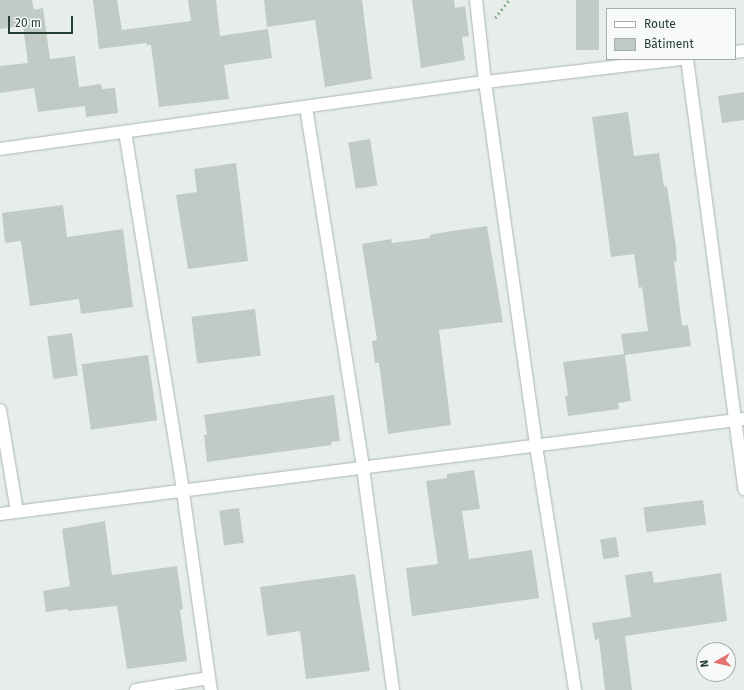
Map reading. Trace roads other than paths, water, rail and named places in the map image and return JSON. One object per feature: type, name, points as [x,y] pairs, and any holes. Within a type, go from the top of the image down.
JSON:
[{"type":"street","points":[[476,0],[485,82],[536,446],[575,690]]},
{"type":"street","points":[[0,149],[485,82],[672,60]]},
{"type":"street","points":[[687,60],[739,420],[744,489]]},
{"type":"street","points":[[306,107],[363,468],[392,690]]},
{"type":"street","points":[[125,132],[183,492],[210,684],[136,690]]},
{"type":"street","points":[[0,410],[17,512]]},
{"type":"street","points":[[0,514],[183,492],[739,420]]}]
